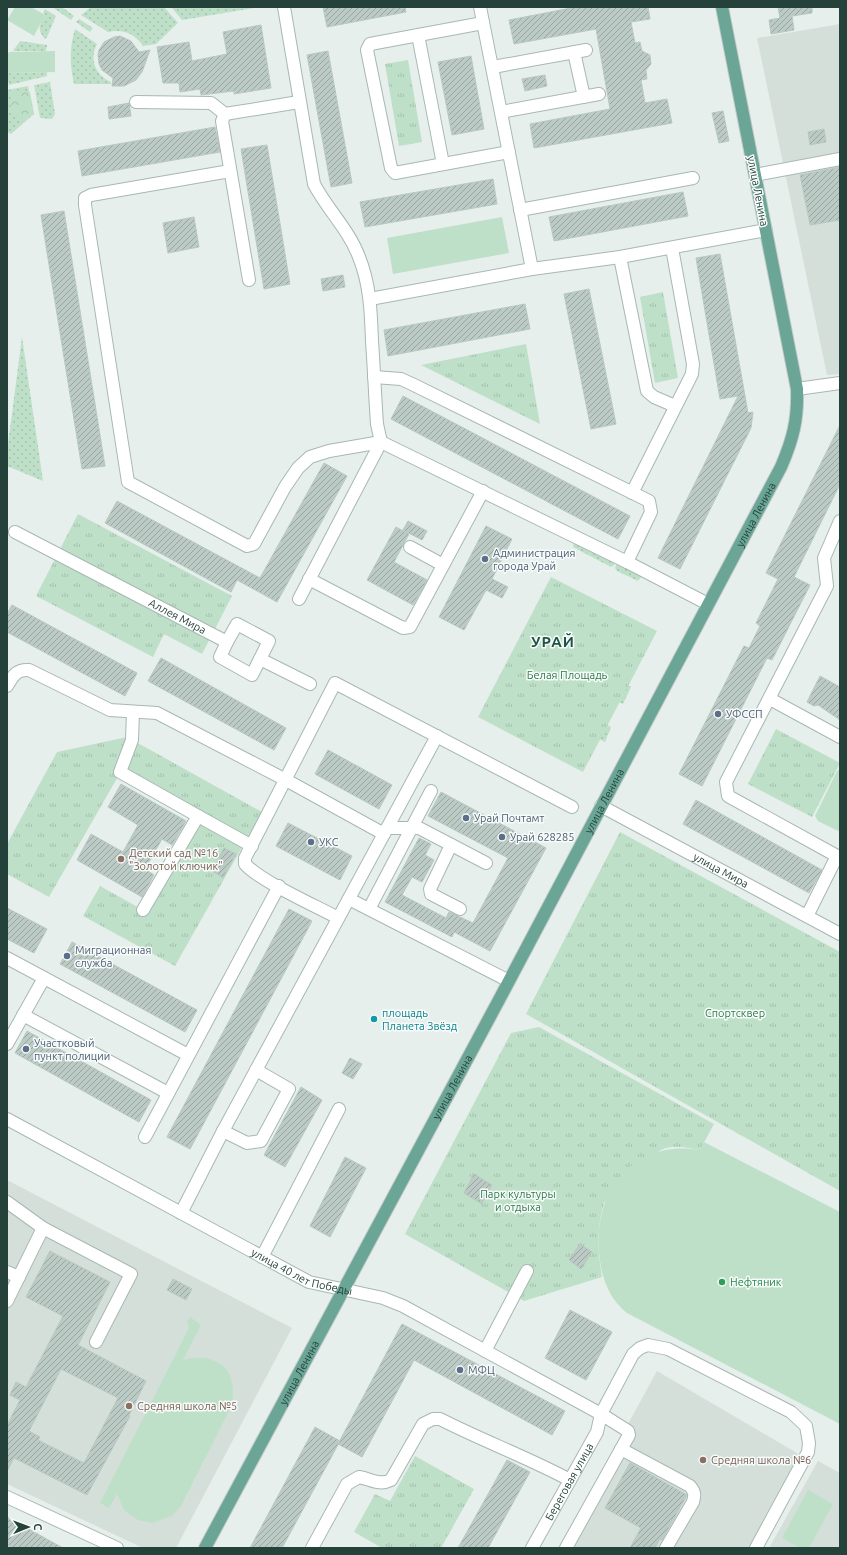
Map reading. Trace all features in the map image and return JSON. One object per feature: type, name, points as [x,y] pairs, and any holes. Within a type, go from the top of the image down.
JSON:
[{"type":"main road","name":"улица Ленина","points":[[205,1548],[509,981],[781,467],[791,443],[796,416],[797,389],[722,7]]},
{"type":"street","points":[[284,7],[314,184],[320,196],[348,234],[359,255],[366,276],[370,298],[377,424],[381,442],[299,598]]},
{"type":"street","points":[[480,7],[532,269]]},
{"type":"street","points":[[483,23],[370,44],[367,50],[391,168],[395,173],[509,152]]},
{"type":"street","points":[[418,35],[443,164]]},
{"type":"street","points":[[493,67],[580,51],[584,97]]},
{"type":"street","points":[[501,112],[599,94]]},
{"type":"street","points":[[136,102],[211,103],[225,114],[299,102]]},
{"type":"street","points":[[225,114],[222,121],[249,280]]},
{"type":"street","points":[[755,175],[840,159]]},
{"type":"street","points":[[230,171],[91,195],[85,198],[128,482],[247,546],[254,544],[285,487],[298,468],[310,457],[329,450],[381,442],[627,562],[708,604]]},
{"type":"street","points":[[520,210],[693,178]]},
{"type":"street","points":[[370,298],[532,269],[620,257],[766,230]]},
{"type":"street","points":[[632,493],[692,374],[693,364],[672,248]]},
{"type":"street","points":[[620,257],[647,391],[654,397],[675,406]]},
{"type":"street","points":[[374,377],[395,378],[412,384],[650,501],[651,512],[627,562]]},
{"type":"street","points":[[797,389],[840,384]]},
{"type":"street","points":[[310,579],[403,628],[410,627],[483,492]]},
{"type":"street","points":[[807,916],[839,854],[728,796],[726,782],[827,586],[824,558],[840,521]]},
{"type":"street","name":"Аллея Мира","points":[[16,532],[227,642]]},
{"type":"street","points":[[410,547],[443,565]]},
{"type":"street","points":[[237,624],[269,641],[252,674],[220,657],[227,642],[237,624]]},
{"type":"street","points":[[260,659],[310,684]]},
{"type":"street","points":[[7,686],[14,674],[21,669],[29,670],[110,710],[157,713],[386,831],[419,828],[486,864]]},
{"type":"street","points":[[338,918],[279,886],[250,869],[245,864],[245,858],[335,683],[572,807]]},
{"type":"street","points":[[770,699],[840,737]]},
{"type":"street","points":[[133,712],[132,740],[120,772],[252,846]]},
{"type":"street","points":[[181,1213],[223,1131],[437,736]]},
{"type":"street","points":[[368,909],[431,791]]},
{"type":"street","name":"улица Мира","points":[[601,806],[840,934]]},
{"type":"street","points":[[143,910],[198,816]]},
{"type":"street","points":[[451,845],[430,889],[431,894],[460,909]]},
{"type":"street","points":[[144,1137],[279,886]]},
{"type":"street","points":[[349,899],[509,981]]},
{"type":"street","points":[[7,958],[188,1055]]},
{"type":"street","points":[[9,1037],[44,978]]},
{"type":"street","points":[[23,1015],[168,1093]]},
{"type":"street","points":[[223,1131],[248,1143],[261,1141],[291,1085],[256,1070]]},
{"type":"street","points":[[262,1256],[338,1109]]},
{"type":"street","name":"улица 40 лет Победы","points":[[7,1119],[309,1282],[371,1295],[393,1302],[485,1351],[601,1414],[629,1433],[621,1449]]},
{"type":"street","points":[[7,1202],[43,1228],[131,1274],[96,1342]]},
{"type":"street","points":[[7,1301],[43,1228]]},
{"type":"street","points":[[485,1351],[528,1271]]},
{"type":"street","points":[[7,1272],[19,1278]]},
{"type":"street","name":"Береговая улица","points":[[532,1548],[597,1432],[601,1414],[633,1354],[648,1346],[662,1347],[679,1354],[791,1412],[806,1426],[808,1433],[808,1452],[756,1548]]},
{"type":"street","points":[[312,1548],[348,1484],[359,1477],[384,1483],[391,1480],[423,1424],[433,1419],[440,1419],[489,1444],[515,1452],[570,1480]]},
{"type":"street","points":[[566,1548],[621,1449],[690,1486],[694,1490],[695,1496],[693,1502],[666,1548]]},
{"type":"street","points":[[7,1497],[117,1548]]},
{"type":"shaded area","points":[[840,24],[840,374],[827,375],[757,38]]},
{"type":"shaded area","name":"Средняя школа №5","points":[[7,1180],[292,1328],[176,1548],[143,1548],[7,1484]]},
{"type":"shaded area","name":"Средняя школа №6","points":[[657,1371],[797,1453],[799,1467],[755,1548],[560,1548]]},
{"type":"shaded area","name":"Средняя школа №6","points":[[818,1461],[840,1473],[840,1548],[769,1548]]},
{"type":"green space","points":[[15,7],[31,7],[45,15],[34,36],[7,20]]},
{"type":"green space","points":[[52,7],[62,7],[74,16],[71,20]]},
{"type":"green space","points":[[91,7],[164,7],[178,23],[156,44],[143,46],[136,38],[128,33],[119,31],[108,32],[81,15]]},
{"type":"green space","points":[[171,7],[252,7],[254,8],[182,20]]},
{"type":"green space","points":[[45,9],[56,16],[45,39],[41,33],[40,27],[45,15],[43,13]]},
{"type":"green space","points":[[79,19],[93,28],[90,32],[76,22]]},
{"type":"green space","points":[[75,29],[97,44],[94,55],[95,66],[97,71],[105,79],[111,82],[111,84],[74,84],[71,57]]},
{"type":"green space","points":[[20,41],[47,45],[46,51],[13,51]]},
{"type":"green space","points":[[55,51],[55,72],[9,73],[9,52]]},
{"type":"green space","points":[[9,52],[9,73],[47,72],[47,76],[9,85],[7,77],[7,54]]},
{"type":"green space","points":[[408,60],[422,142],[399,146],[385,64]]},
{"type":"green space","points":[[50,82],[55,114],[52,119],[40,118],[34,85]]},
{"type":"green space","points":[[28,86],[34,114],[11,134],[7,132],[7,90]]},
{"type":"green space","points":[[23,90],[30,92],[34,114],[22,119],[11,112],[10,99],[14,91]]},
{"type":"green space","points":[[502,217],[509,253],[393,274],[387,238]]},
{"type":"green space","points":[[663,292],[678,378],[655,383],[640,297]]},
{"type":"green space","points":[[22,337],[43,481],[7,466],[7,452]]},
{"type":"green space","points":[[526,344],[540,424],[421,365]]},
{"type":"green space","points":[[78,514],[232,596],[202,654],[164,634],[153,657],[36,596]]},
{"type":"green space","points":[[574,542],[615,561],[614,565],[611,567],[573,547]]},
{"type":"green space","points":[[620,563],[643,575],[638,581],[617,571],[615,568],[616,565]]},
{"type":"green space","name":"Белая Площадь","points":[[551,577],[657,631],[583,772],[478,717]]},
{"type":"green space","points":[[616,679],[631,687],[623,704],[600,693]]},
{"type":"green space","points":[[588,715],[611,727],[605,742],[581,730]]},
{"type":"green space","points":[[776,729],[840,763],[812,817],[748,784]]},
{"type":"green space","name":"Детский сад №16 \"Золотой ключик\"","points":[[127,737],[262,812],[175,966],[83,916],[100,886],[143,910],[198,816],[120,773],[49,897],[7,874],[7,844],[57,752]]},
{"type":"green space","points":[[840,769],[840,830],[838,831],[818,821],[815,816],[837,771]]},
{"type":"green space","name":"Спортсквер","points":[[620,832],[840,952],[840,1191],[526,1014]]},
{"type":"green space","name":"Парк культуры и отдыха","points":[[539,1027],[714,1124],[700,1150],[670,1147],[661,1150],[631,1176],[604,1204],[601,1213],[598,1240],[602,1277],[524,1301],[405,1234],[511,1033]]},
{"type":"green space","name":"Нефтяник","points":[[704,1142],[840,1212],[840,1424],[627,1313],[620,1307],[610,1293],[604,1278],[600,1261],[599,1229],[604,1208],[612,1189],[623,1173],[638,1161],[656,1152],[677,1149],[700,1150]]},
{"type":"green space","points":[[190,1317],[201,1325],[183,1360],[207,1358],[216,1361],[224,1367],[229,1374],[232,1383],[233,1394],[231,1407],[181,1506],[172,1516],[152,1523],[138,1520],[124,1510],[117,1494],[109,1508],[100,1503],[189,1328],[187,1322]]},
{"type":"green space","points":[[415,1456],[474,1489],[441,1548],[382,1548],[354,1532],[375,1494],[390,1501]]},
{"type":"green space","points":[[808,1490],[833,1504],[809,1548],[800,1548],[782,1538]]},
{"type":"building","points":[[323,7],[405,7],[406,12],[327,27]]},
{"type":"building","points":[[576,7],[648,7],[650,19],[631,22],[635,43],[640,42],[642,51],[650,55],[651,64],[646,70],[647,79],[641,80],[645,103],[667,99],[672,123],[534,148],[530,124],[610,109],[596,29],[514,44],[509,20]]},
{"type":"building","points":[[778,7],[812,7],[812,13],[792,16],[794,30],[771,34],[769,20],[780,18]]},
{"type":"building","points":[[261,25],[271,88],[234,94],[234,91],[201,95],[200,89],[180,92],[179,83],[163,83],[157,47],[189,42],[192,61],[227,54],[223,32]]},
{"type":"building","points":[[120,36],[131,41],[139,52],[150,50],[142,72],[136,80],[124,86],[112,86],[113,78],[102,70],[99,64],[98,55],[104,42]]},
{"type":"building","points":[[328,51],[352,183],[331,187],[307,55]]},
{"type":"building","points":[[471,56],[484,129],[452,135],[438,62]]},
{"type":"building","points":[[545,75],[547,86],[525,91],[522,79]]},
{"type":"building","points":[[129,103],[131,116],[109,119],[108,107]]},
{"type":"building","points":[[723,111],[729,141],[719,143],[712,113]]},
{"type":"building","points":[[215,127],[220,152],[82,176],[78,151]]},
{"type":"building","points":[[824,129],[826,142],[810,145],[808,132]]},
{"type":"building","points":[[267,145],[290,284],[264,289],[241,149]]},
{"type":"building","points":[[840,167],[840,220],[810,225],[800,175]]},
{"type":"building","points":[[493,179],[497,204],[365,227],[360,202]]},
{"type":"building","points":[[683,192],[688,216],[554,241],[549,217]]},
{"type":"building","points":[[64,211],[105,466],[82,469],[41,215]]},
{"type":"building","points":[[194,217],[199,247],[168,253],[163,223]]},
{"type":"building","points":[[720,254],[748,413],[753,412],[751,428],[680,569],[658,558],[738,396],[720,399],[696,258]]},
{"type":"building","points":[[343,275],[345,287],[323,291],[321,279]]},
{"type":"building","points":[[589,289],[616,424],[591,429],[564,294]]},
{"type":"building","points":[[525,304],[530,329],[388,356],[384,330]]},
{"type":"building","points":[[403,396],[630,516],[618,539],[391,419]]},
{"type":"building","points":[[840,425],[840,484],[794,577],[810,585],[772,660],[767,658],[702,786],[679,774],[744,646],[749,648],[760,626],[756,623],[778,579],[766,573]]},
{"type":"building","points":[[324,463],[347,476],[277,602],[237,580],[231,592],[105,523],[117,501],[260,578]]},
{"type":"building","points":[[408,521],[427,531],[422,540],[403,530]]},
{"type":"building","name":"Администрация города Урай","points":[[486,526],[512,539],[492,579],[508,587],[502,598],[486,590],[464,630],[439,617]]},
{"type":"building","points":[[396,527],[409,534],[394,562],[427,580],[413,605],[367,580]]},
{"type":"building","points":[[12,605],[137,673],[125,696],[7,632],[7,614]]},
{"type":"building","points":[[161,658],[286,728],[274,750],[148,681]]},
{"type":"building","points":[[820,676],[840,687],[840,720],[818,705],[814,706],[807,702]]},
{"type":"building","points":[[328,750],[392,785],[379,809],[315,774]]},
{"type":"building","points":[[121,784],[186,821],[172,845],[162,839],[145,869],[154,875],[142,897],[77,860],[91,834],[123,852],[138,825],[108,807]]},
{"type":"building","points":[[441,792],[546,848],[490,951],[454,932],[452,937],[385,902],[419,838],[431,844],[425,855],[434,860],[422,882],[412,877],[402,895],[446,918],[449,912],[473,923],[508,858],[428,816]]},
{"type":"building","points":[[696,800],[822,870],[809,893],[683,824]]},
{"type":"building","points":[[288,823],[352,856],[340,880],[276,846]]},
{"type":"building","points":[[224,848],[236,854],[223,878],[212,871]]},
{"type":"building","points":[[7,908],[47,929],[34,953],[7,939]]},
{"type":"building","points":[[289,909],[312,921],[190,1149],[167,1137]]},
{"type":"building","points":[[72,942],[197,1010],[185,1032],[60,964]]},
{"type":"building","points":[[27,1031],[151,1100],[139,1122],[15,1053]]},
{"type":"building","points":[[350,1058],[362,1064],[353,1079],[342,1073]]},
{"type":"building","points":[[301,1087],[322,1100],[285,1167],[264,1155]]},
{"type":"building","points":[[345,1157],[366,1168],[330,1237],[310,1226]]},
{"type":"building","points":[[474,1174],[492,1185],[482,1204],[464,1193]]},
{"type":"building","points":[[580,1244],[592,1252],[581,1269],[569,1260]]},
{"type":"building","points":[[50,1251],[110,1282],[78,1345],[146,1381],[129,1415],[130,1416],[87,1495],[14,1458],[7,1471],[7,1425],[20,1400],[10,1395],[16,1382],[26,1387],[63,1316],[26,1297]],"holes":[[[61,1369],[118,1398],[84,1463],[38,1440],[40,1437],[29,1431]]]},
{"type":"building","points":[[173,1279],[192,1289],[186,1300],[167,1290]]},
{"type":"building","points":[[570,1310],[612,1332],[586,1380],[545,1358]]},
{"type":"building","points":[[402,1324],[565,1411],[552,1435],[414,1360],[362,1457],[338,1444]]},
{"type":"building","points":[[315,1427],[340,1441],[282,1548],[250,1548]]},
{"type":"building","points":[[507,1460],[530,1472],[488,1548],[458,1548]]},
{"type":"building","points":[[630,1463],[687,1495],[662,1540],[660,1539],[655,1548],[630,1548],[641,1528],[605,1508]]},
{"type":"building","points":[[7,1517],[63,1548],[12,1548],[7,1545]]},
{"type":"place","name":"Администрация города Урай","points":[[485,559]]},
{"type":"place","name":"УФССП","points":[[718,714]]},
{"type":"place","name":"Урай Почтамт","points":[[466,818]]},
{"type":"place","name":"Урай 628285","points":[[502,837]]},
{"type":"place","name":"УКС","points":[[311,842]]},
{"type":"place","name":"Детский сад №16 \"Золотой ключик\"","points":[[121,859]]},
{"type":"place","name":"Миграционная служба","points":[[67,956]]},
{"type":"place","name":"площадь Планета Звёзд","points":[[374,1019]]},
{"type":"place","name":"Участковый пункт полиции","points":[[26,1049]]},
{"type":"place","name":"Нефтяник","points":[[722,1282]]},
{"type":"place","name":"МФЦ","points":[[460,1370]]},
{"type":"place","name":"Средняя школа №5","points":[[129,1406]]},
{"type":"place","name":"Средняя школа №6","points":[[703,1460]]},
{"type":"district","name":"УРАЙ","points":[[553,641]]}]
